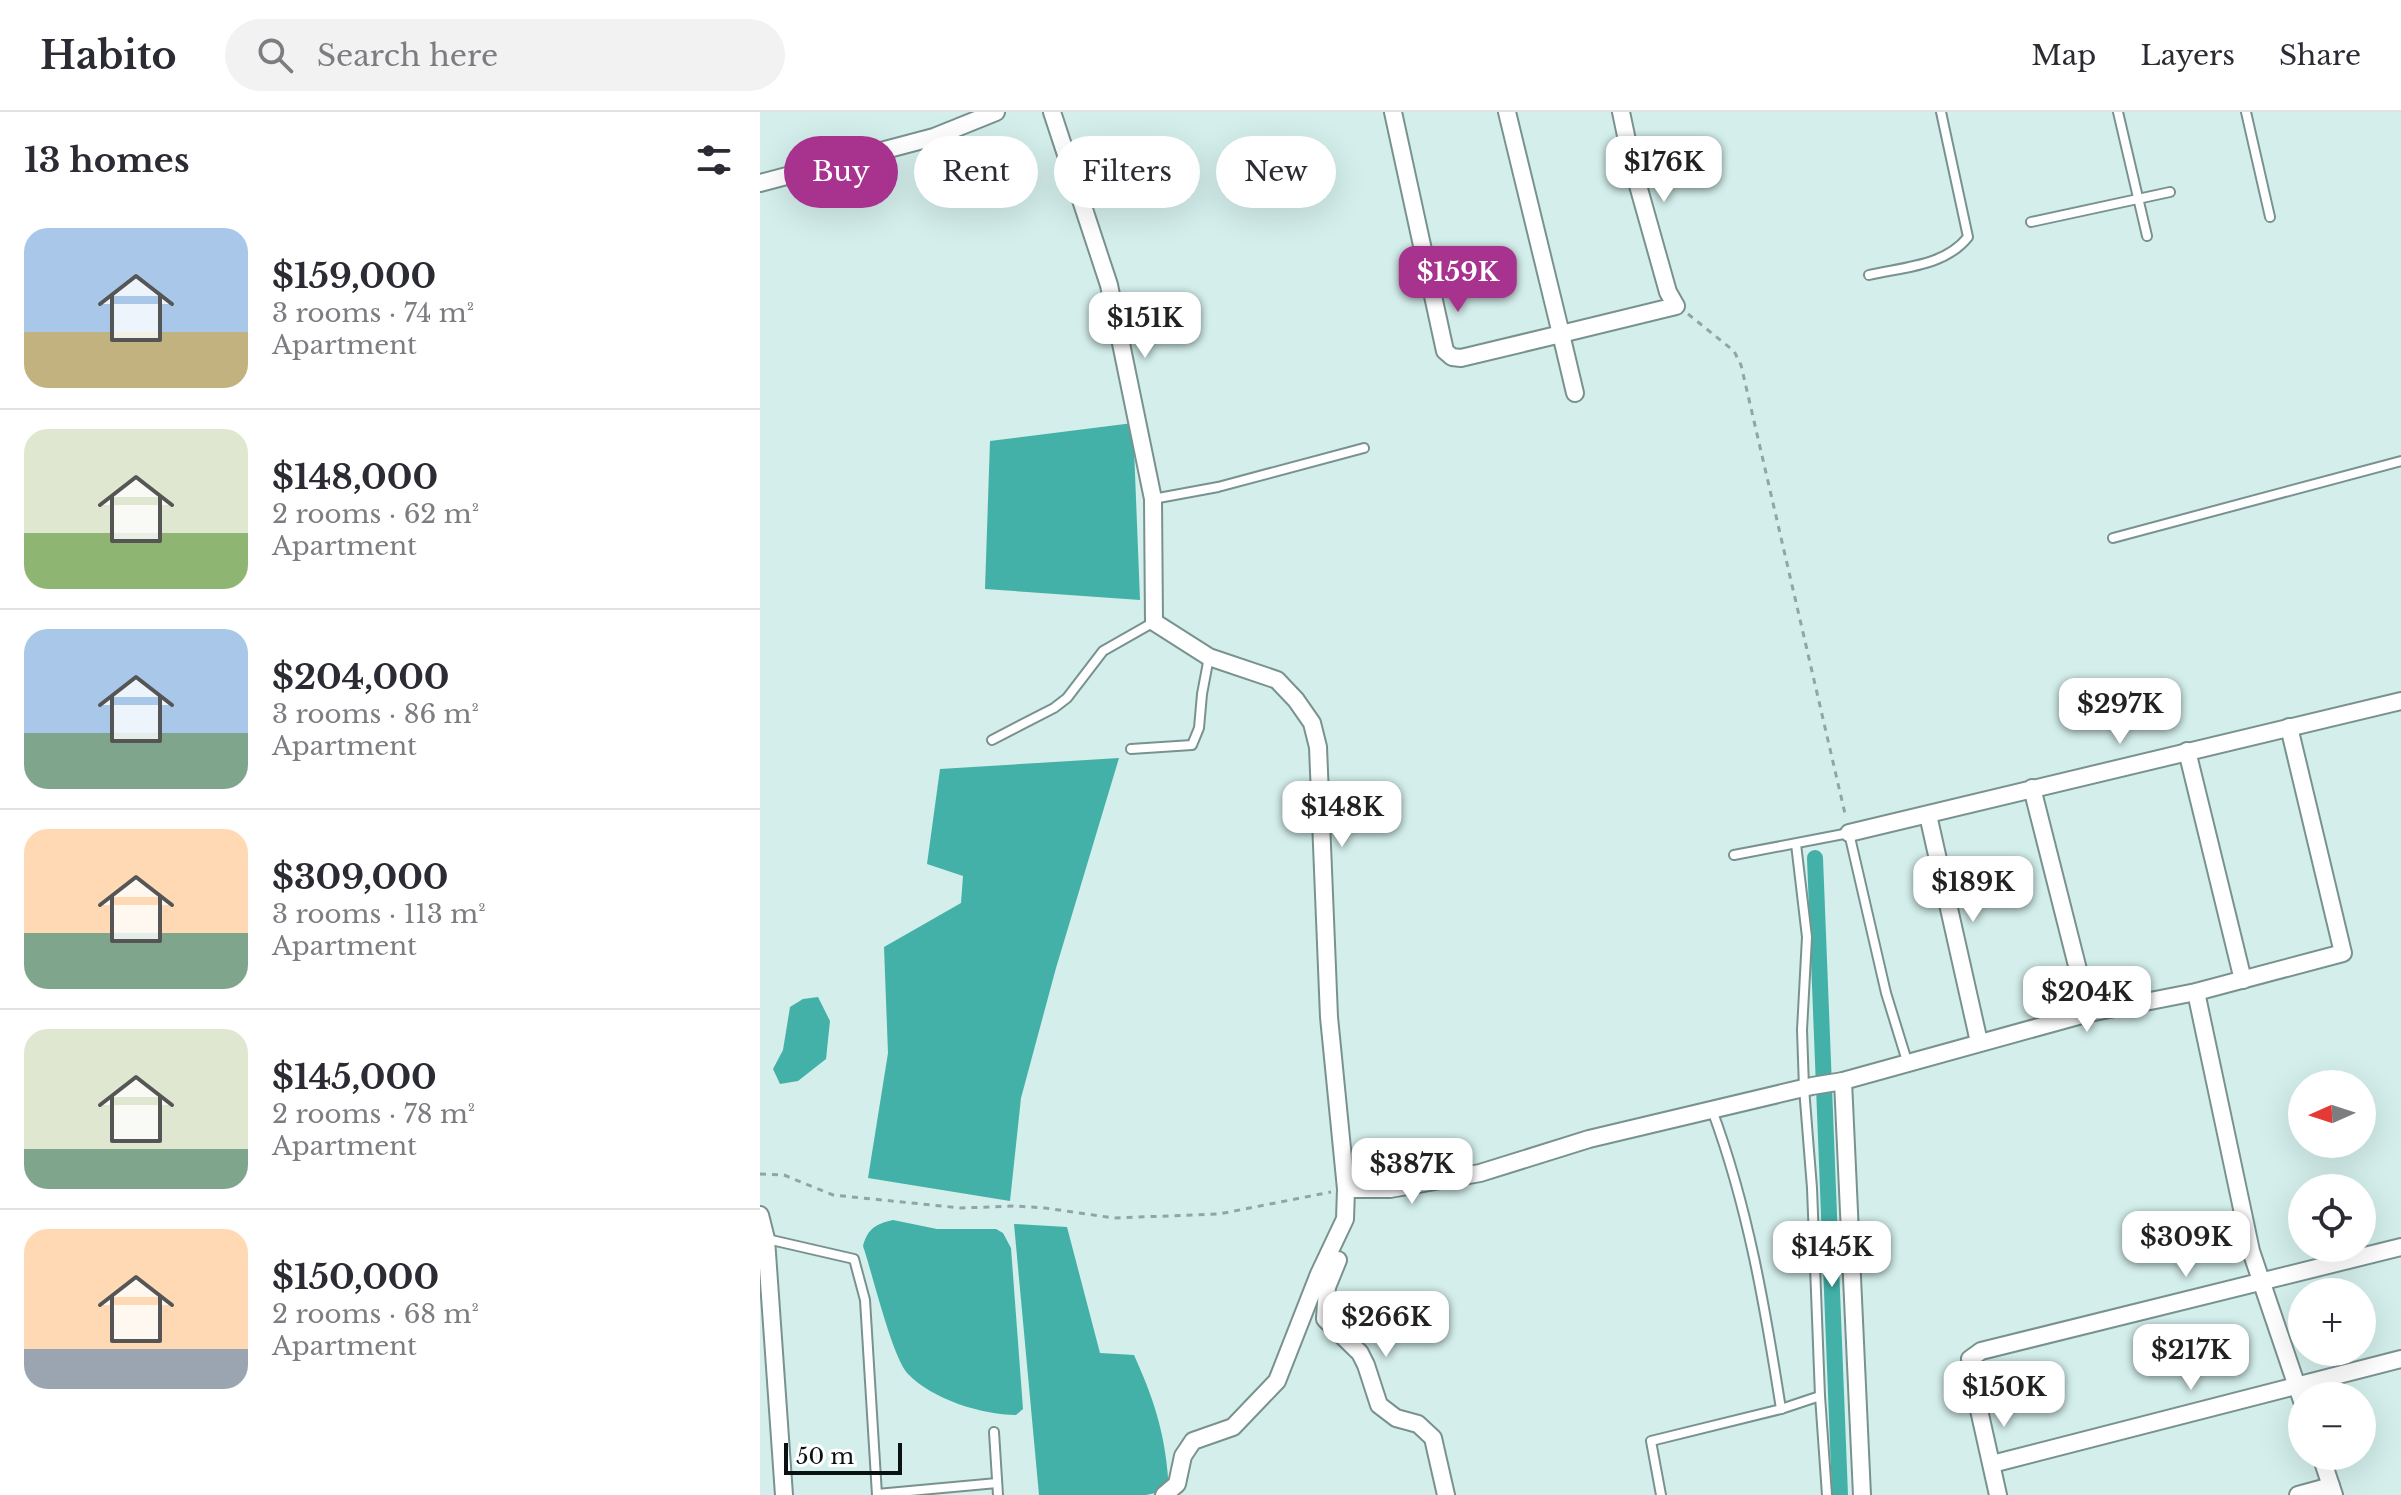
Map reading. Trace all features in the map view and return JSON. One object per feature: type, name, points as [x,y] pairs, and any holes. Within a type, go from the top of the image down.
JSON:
[{"type":"street","points":[[760,183],[934,137],[996,112]]},
{"type":"street","points":[[1052,112],[1109,285],[1153,499],[1154,622],[1209,657],[1277,680],[1312,723],[1318,747],[1329,1017],[1346,1189],[1346,1241],[1330,1275],[1325,1319],[1360,1353],[1379,1405],[1396,1418],[1418,1424],[1433,1438],[1446,1495]]},
{"type":"street","points":[[1393,112],[1445,351],[1452,357],[1461,358],[1676,306],[1668,292],[1632,164],[1621,112]]},
{"type":"street","points":[[1507,112],[1575,393]]},
{"type":"street","points":[[1849,833],[2401,701]]},
{"type":"street","points":[[1346,1189],[1390,1189],[1480,1173],[1589,1139],[1843,1081],[2089,1013],[2196,992],[2343,953],[2289,727]]},
{"type":"street","points":[[2187,751],[2243,980]]},
{"type":"street","points":[[2032,788],[2089,1013]]},
{"type":"street","points":[[1928,815],[1979,1042]]},
{"type":"street","points":[[2196,992],[2251,1251],[2295,1382]]},
{"type":"street","points":[[1843,1081],[1862,1495]]},
{"type":"street","points":[[760,1215],[766,1239],[784,1495]]},
{"type":"street","points":[[1164,1495],[1177,1484],[1183,1456],[1193,1441],[1233,1427],[1277,1381],[1319,1274],[1345,1219]]},
{"type":"street","points":[[1998,1495],[1970,1359],[1981,1351],[2401,1247]]},
{"type":"street","points":[[2332,1382],[2401,1359]]},
{"type":"street","points":[[1992,1464],[2288,1396]]},
{"type":"street","points":[[2298,1495],[2333,1491],[2326,1470]]},
{"type":"lane","points":[[1869,275],[1937,260],[1957,250],[1968,237],[1941,112]]},
{"type":"lane","points":[[2118,112],[2147,236]]},
{"type":"lane","points":[[2246,112],[2270,217]]},
{"type":"lane","points":[[2031,222],[2170,192]]},
{"type":"lane","points":[[1153,499],[1231,484],[1364,448]]},
{"type":"lane","points":[[2113,538],[2401,461]]},
{"type":"lane","points":[[992,740],[1054,708],[1067,698],[1103,651],[1154,622]]},
{"type":"lane","points":[[1131,749],[1192,745],[1199,728],[1209,657]]},
{"type":"lane","points":[[1734,855],[1849,833],[1886,993],[1907,1061]]},
{"type":"lane","points":[[1796,844],[1807,937],[1802,1030],[1814,1086],[1812,1188],[1827,1495]]},
{"type":"lane","points":[[1712,1110],[1732,1162],[1749,1230],[1781,1409]]},
{"type":"lane","points":[[766,1239],[854,1259],[865,1300],[877,1495],[997,1483]]},
{"type":"lane","points":[[1661,1495],[1651,1441],[1781,1409],[1820,1396]]},
{"type":"lane","points":[[994,1432],[998,1495]]},
{"type":"path","points":[[1676,306],[1734,351],[1741,365],[1849,833]]},
{"type":"path","points":[[760,1174],[784,1175],[833,1195],[961,1208],[1045,1208],[1114,1218],[1219,1214],[1346,1189]]},
{"type":"water","points":[[1133,423],[1140,600],[985,589],[990,441]]},
{"type":"water","points":[[1119,758],[1021,1098],[1010,1201],[868,1178],[888,1053],[884,947],[961,903],[963,876],[927,864],[940,769]]},
{"type":"water","points":[[818,997],[830,1021],[826,1059],[798,1081],[780,1084],[773,1069],[783,1050],[790,1007],[803,999]]},
{"type":"water","points":[[893,1220],[937,1229],[996,1229],[1003,1233],[1011,1248],[1023,1409],[1016,1415],[973,1409],[944,1398],[918,1383],[902,1365],[863,1246],[874,1228]]},
{"type":"water","points":[[1014,1224],[1067,1227],[1100,1353],[1134,1355],[1148,1389],[1159,1421],[1169,1490],[1146,1495],[1039,1495]]},
{"type":"waterway","points":[[1815,858],[1840,1495]]}]
